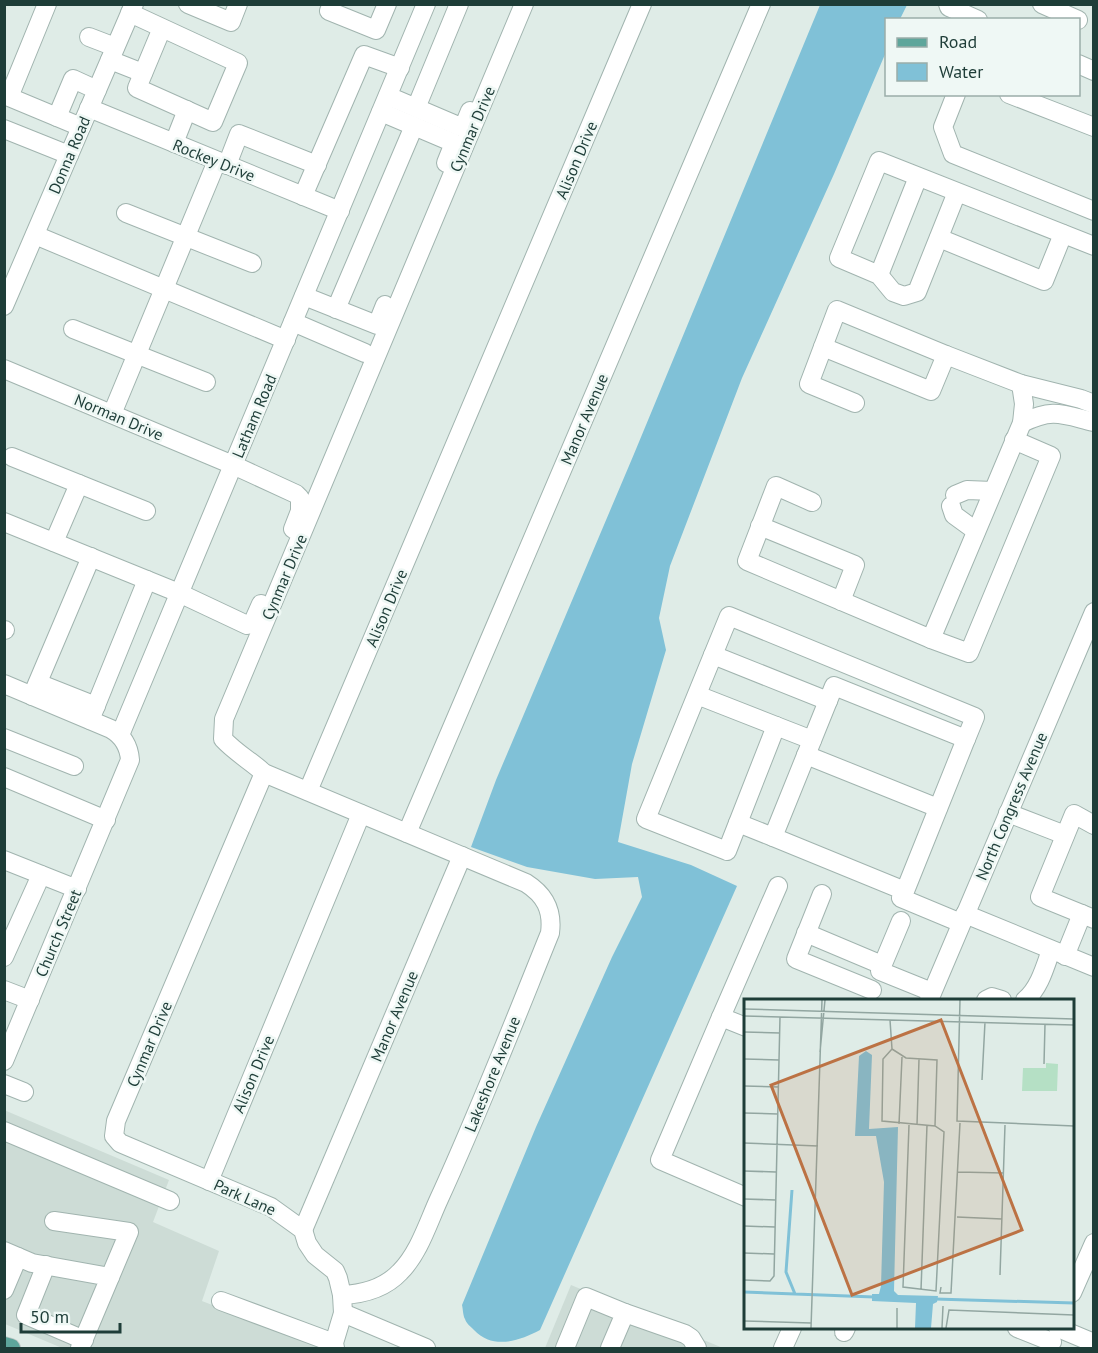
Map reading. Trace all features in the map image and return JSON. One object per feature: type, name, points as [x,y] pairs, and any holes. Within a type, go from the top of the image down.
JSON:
[{"type":"main road","points":[[4,1346],[11,1348]]},
{"type":"street","points":[[47,4],[9,97],[81,127]]},
{"type":"street","points":[[188,4],[231,22],[238,4]]},
{"type":"street","points":[[332,4],[329,11],[376,30],[387,4]]},
{"type":"street","name":"Latham Road","points":[[120,735],[426,4]]},
{"type":"street","points":[[336,309],[459,4]]},
{"type":"street","points":[[415,117],[463,128],[516,4]]},
{"type":"street","name":"Cynmar Drive","points":[[114,1136],[116,1121],[264,773],[252,762],[235,752],[224,739],[224,719],[524,4]]},
{"type":"street","name":"Alison Drive","points":[[308,791],[642,4]]},
{"type":"street","name":"Manor Avenue","points":[[407,833],[761,4]]},
{"type":"street","points":[[948,4],[949,7],[974,18]]},
{"type":"street","points":[[1042,4],[1074,18]]},
{"type":"street","points":[[132,9],[162,28],[238,63],[213,122],[137,88],[162,28]]},
{"type":"street","name":"Donna Road","points":[[4,306],[10,279],[35,236],[132,9]]},
{"type":"street","points":[[89,37],[143,73]]},
{"type":"street","points":[[303,196],[364,54],[400,68]]},
{"type":"street","points":[[1080,65],[1094,71]]},
{"type":"street","points":[[57,117],[73,79],[97,90]]},
{"type":"street","points":[[955,96],[943,127],[953,154],[1094,211]]},
{"type":"street","points":[[1013,96],[1094,127]]},
{"type":"street","points":[[304,296],[376,325],[454,143],[415,117],[385,104]]},
{"type":"street","name":"Rockey Drive","points":[[89,108],[340,212]]},
{"type":"street","points":[[174,143],[187,110]]},
{"type":"street","points":[[4,129],[69,155]]},
{"type":"street","points":[[112,414],[185,236],[239,134],[317,165]]},
{"type":"street","points":[[957,192],[917,292],[904,297],[893,292],[879,275],[839,258],[879,161],[1094,246]]},
{"type":"street","points":[[879,275],[918,177]]},
{"type":"street","points":[[126,213],[252,263]]},
{"type":"street","points":[[939,238],[1044,281],[1063,234]]},
{"type":"street","points":[[35,236],[286,340]]},
{"type":"street","points":[[855,403],[809,384],[837,310],[946,356],[1021,384],[1044,388],[1094,404]]},
{"type":"street","points":[[293,322],[365,353]]},
{"type":"street","points":[[73,329],[206,382]]},
{"type":"street","points":[[823,347],[931,391],[946,356]]},
{"type":"street","name":"Norman Drive","points":[[4,369],[233,465],[296,494],[300,498],[300,511],[251,624],[247,625],[179,593]]},
{"type":"street","points":[[931,639],[1022,423],[1024,404],[1021,384]]},
{"type":"street","points":[[1022,423],[1050,413],[1094,422]]},
{"type":"street","points":[[812,502],[776,486],[747,561],[969,653],[1052,456],[1014,440]]},
{"type":"street","points":[[12,457],[146,511]]},
{"type":"street","points":[[54,542],[79,484]]},
{"type":"street","points":[[976,531],[954,515],[953,500],[967,490],[993,491]]},
{"type":"street","points":[[4,522],[179,593]]},
{"type":"street","points":[[760,526],[855,565],[841,601]]},
{"type":"street","points":[[35,689],[91,557]]},
{"type":"street","points":[[93,713],[147,580]]},
{"type":"street","name":"North Congress Avenue","points":[[931,996],[1008,813],[1088,639],[1094,612]]},
{"type":"street","points":[[776,726],[728,852],[646,819],[729,616],[975,717],[901,898],[1058,953],[1094,968]]},
{"type":"street","points":[[713,655],[828,701]]},
{"type":"street","points":[[4,684],[35,689],[93,713],[120,735]]},
{"type":"street","points":[[773,837],[834,686],[966,739]]},
{"type":"street","points":[[697,695],[776,726],[809,748],[938,808]]},
{"type":"street","name":"Church Street","points":[[6,1051],[77,890],[130,760],[129,750],[120,735]]},
{"type":"street","points":[[4,738],[74,766]]},
{"type":"street","points":[[264,773],[462,856]]},
{"type":"street","points":[[4,777],[109,813]]},
{"type":"street","points":[[1008,813],[1065,835]]},
{"type":"street","name":"Alison Drive","points":[[209,1181],[361,814]]},
{"type":"street","points":[[1026,999],[1031,996],[1040,978],[1058,953],[1088,916],[1040,897],[1074,814],[1094,825]]},
{"type":"street","points":[[738,823],[905,891]]},
{"type":"street","name":"Manor Avenue","points":[[303,1230],[462,856]]},
{"type":"street","name":"Lakeshore Avenue","points":[[342,1295],[356,1294],[384,1284],[399,1273],[412,1257],[451,1173],[550,933],[550,913],[547,904],[534,888],[462,856]]},
{"type":"street","points":[[4,860],[77,890]]},
{"type":"street","points":[[4,957],[41,875]]},
{"type":"street","points":[[744,1196],[660,1160],[778,886]]},
{"type":"street","points":[[822,894],[796,958],[870,995],[901,921]]},
{"type":"street","points":[[806,933],[881,968],[931,996]]},
{"type":"street","points":[[4,990],[30,1000]]},
{"type":"street","points":[[721,1017],[744,1026]]},
{"type":"street","points":[[4,1084],[24,1092]]},
{"type":"street","points":[[4,1131],[170,1201]]},
{"type":"street","name":"Park Lane","points":[[114,1136],[120,1143],[271,1207],[303,1230],[307,1243],[315,1255],[335,1271],[342,1295]]},
{"type":"street","points":[[46,1265],[26,1315],[82,1344],[129,1232],[54,1221]]},
{"type":"street","points":[[1074,1288],[1094,1243]]},
{"type":"street","points":[[4,1290],[11,1254],[32,1263],[110,1277]]},
{"type":"street","points":[[221,1301],[331,1347],[343,1314],[342,1295]]},
{"type":"street","points":[[565,1348],[586,1297],[685,1334],[691,1338],[697,1348]]},
{"type":"street","points":[[610,1348],[625,1313]]},
{"type":"street","points":[[343,1314],[426,1348]]},
{"type":"street","points":[[783,1348],[792,1329]]},
{"type":"street","points":[[1022,1329],[1094,1343]]},
{"type":"shaded area","points":[[4,1110],[169,1180],[153,1222],[219,1251],[202,1301],[316,1346],[316,1348],[62,1348],[5,1324]]},
{"type":"shaded area","points":[[571,1285],[723,1348],[545,1348]]},
{"type":"water","points":[[820,5],[907,5],[900,18],[885,18],[885,54],[742,378],[670,566],[659,618],[666,650],[632,764],[618,842],[691,865],[737,886],[540,1330],[515,1340],[498,1342],[481,1336],[467,1323],[462,1305],[536,1127],[612,957],[642,897],[638,877],[595,879],[527,867],[471,847],[496,780]]}]
